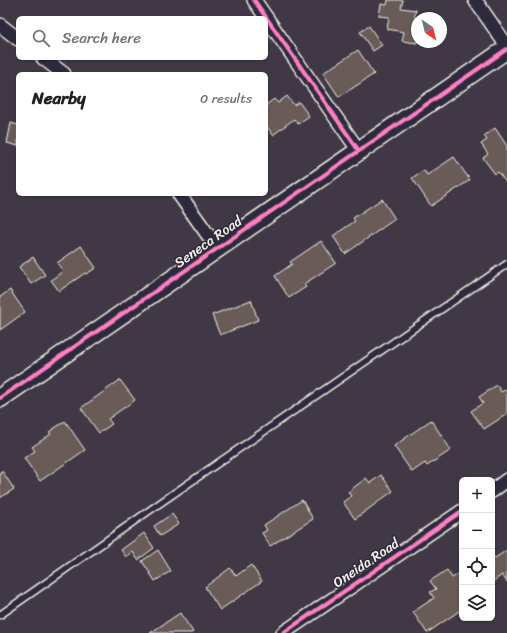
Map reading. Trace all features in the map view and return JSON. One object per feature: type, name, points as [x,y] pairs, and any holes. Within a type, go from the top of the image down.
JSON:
[{"type":"street","points":[[254,0],[265,16]]},
{"type":"street","points":[[475,0],[507,46]]},
{"type":"street","points":[[268,20],[359,151]]},
{"type":"street","points":[[0,25],[16,37]]},
{"type":"street","name":"Seneca Road","points":[[0,398],[507,49]]},
{"type":"street","points":[[46,60],[61,72]]},
{"type":"street","points":[[180,196],[218,249]]},
{"type":"street","points":[[495,489],[507,480]]},
{"type":"street","name":"Oneida Road","points":[[283,633],[459,513]]},
{"type":"lane","points":[[0,615],[162,501],[507,264]]},
{"type":"building","points":[[388,0],[403,0],[401,8],[416,10],[416,12],[411,12],[411,42],[402,41],[404,32],[387,29],[389,17],[379,16],[381,4],[387,5]]},
{"type":"building","points":[[369,26],[382,45],[373,51],[360,32]]},
{"type":"building","points":[[358,50],[374,74],[339,97],[323,73]]},
{"type":"building","points":[[287,96],[294,105],[299,102],[309,116],[298,124],[294,119],[273,135],[268,128],[268,104],[274,99],[278,103]]},
{"type":"building","points":[[11,123],[16,124],[16,145],[7,143]]},
{"type":"building","points":[[495,128],[507,146],[507,184],[498,172],[495,174],[483,158],[488,154],[481,144],[487,140],[484,136]]},
{"type":"building","points":[[454,157],[470,180],[431,206],[412,178],[424,170],[427,175]]},
{"type":"building","points":[[382,199],[395,219],[345,254],[333,236],[355,221],[353,218]]},
{"type":"building","points":[[321,241],[336,263],[304,284],[306,287],[289,298],[275,276],[292,264],[290,262]]},
{"type":"building","points":[[81,246],[96,268],[86,274],[85,273],[59,291],[51,280],[63,271],[57,263]]},
{"type":"building","points":[[33,257],[45,275],[31,284],[19,267]]},
{"type":"building","points":[[10,290],[25,312],[0,330],[0,297]]},
{"type":"building","points":[[251,300],[258,320],[220,335],[212,315]]},
{"type":"building","points":[[120,380],[135,400],[108,419],[112,424],[99,433],[81,408]]},
{"type":"building","points":[[497,385],[501,392],[507,389],[507,414],[484,429],[471,411],[483,403],[479,397]]},
{"type":"building","points":[[431,420],[451,450],[427,466],[425,463],[412,472],[394,446]]},
{"type":"building","points":[[65,421],[85,450],[40,481],[24,458],[35,451],[32,447],[51,434],[49,432]]},
{"type":"building","points":[[2,471],[14,489],[0,498],[0,472]]},
{"type":"building","points":[[381,475],[393,491],[355,519],[343,502],[351,496],[348,492],[366,478],[370,483]]},
{"type":"building","points":[[302,500],[313,519],[270,546],[262,533],[267,530],[264,525]]},
{"type":"building","points":[[172,514],[179,524],[160,536],[154,526]]},
{"type":"building","points":[[144,533],[154,548],[138,560],[133,552],[126,557],[121,550]]},
{"type":"building","points":[[158,550],[171,571],[155,581],[142,561]]},
{"type":"building","points":[[507,550],[507,582],[502,575],[495,580],[495,558]]},
{"type":"building","points":[[251,565],[262,581],[220,610],[205,587],[230,568],[236,576]]},
{"type":"building","points":[[447,570],[452,578],[458,574],[459,611],[427,633],[413,612],[434,598],[430,592],[436,589],[430,581]]},
{"type":"building","points":[[180,613],[193,632],[192,633],[150,633]]},
{"type":"cycle path","points":[[254,0],[265,16]]},
{"type":"cycle path","points":[[268,20],[359,151]]},
{"type":"cycle path","points":[[0,398],[507,49]]},
{"type":"cycle path","points":[[283,633],[459,513]]}]
